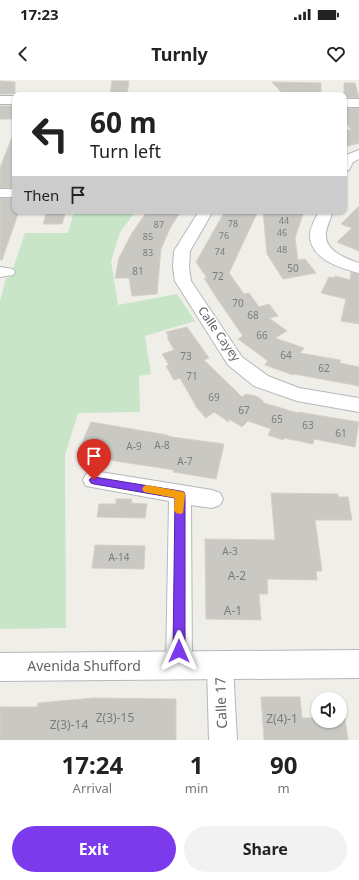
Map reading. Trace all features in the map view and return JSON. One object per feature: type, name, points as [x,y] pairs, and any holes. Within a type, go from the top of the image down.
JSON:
[{"type":"street","points":[[0,100],[12,100]]},
{"type":"street","points":[[347,103],[359,103]]},
{"type":"street","points":[[347,161],[359,154]]},
{"type":"street","points":[[0,193],[12,193]]},
{"type":"street","name":"Calle Cayey","points":[[204,214],[182,251],[181,267],[183,281],[235,361],[261,381],[297,394],[359,405]]},
{"type":"street","points":[[325,214],[317,234],[320,246],[329,256],[359,268]]},
{"type":"street","points":[[94,480],[180,495],[212,498]]},
{"type":"street","points":[[179,666],[180,495]]},
{"type":"street","name":"Avenida Shufford","points":[[0,667],[359,664]]},
{"type":"street","name":"Calle 17","points":[[220,666],[223,740]]},
{"type":"green space","points":[[73,214],[134,214],[120,232],[111,261],[118,305],[177,294],[195,321],[145,336],[151,374],[139,376],[140,412],[78,413],[65,455],[66,628],[0,629],[0,301],[6,278],[10,277],[25,233],[68,233]]},
{"type":"building","points":[[0,81],[15,82],[15,92],[12,92],[12,94],[0,94]]},
{"type":"building","points":[[112,81],[129,81],[127,92],[110,92]]},
{"type":"building","points":[[272,82],[321,83],[321,92],[281,92]]},
{"type":"building","points":[[344,83],[355,83],[359,98],[347,98],[347,92],[344,92]]},
{"type":"building","points":[[0,106],[12,106],[12,119],[0,119]]},
{"type":"building","points":[[347,108],[359,108],[359,143],[347,146],[347,130],[351,130],[347,124]]},
{"type":"building","points":[[12,137],[12,188],[0,188],[0,168]]},
{"type":"building","points":[[0,198],[12,198],[12,214],[18,214],[2,260],[0,260]]},
{"type":"building","points":[[359,206],[359,251],[337,242],[352,228],[341,224]]},
{"type":"building","points":[[46,214],[65,214],[62,224],[43,224]]},
{"type":"building","points":[[145,214],[179,214],[170,228],[161,249],[157,294],[132,296],[129,278],[115,278],[119,258],[132,233]]},
{"type":"building","points":[[223,214],[257,214],[229,273],[244,294],[249,293],[259,307],[269,304],[278,316],[269,318],[287,331],[275,338],[304,348],[300,353],[340,360],[340,363],[359,367],[359,386],[293,375],[265,365],[268,361],[238,339],[243,336],[204,278],[207,278],[196,262]]},
{"type":"building","points":[[263,214],[303,214],[295,238],[298,260],[305,259],[316,273],[283,279],[267,254]]},
{"type":"building","points":[[351,272],[359,274],[359,324],[341,321],[346,299],[321,293],[329,277],[334,278],[335,276],[350,280]]},
{"type":"building","points":[[187,327],[209,358],[204,360],[242,397],[246,394],[256,396],[264,403],[298,413],[359,422],[355,447],[314,439],[313,444],[284,438],[283,440],[268,435],[271,429],[248,421],[242,427],[229,419],[229,422],[214,412],[206,418],[197,408],[180,378],[174,380],[166,366],[169,365],[162,354],[174,350],[166,332]]},
{"type":"building","points":[[91,422],[172,437],[224,444],[216,479],[173,472],[174,470],[77,455]]},
{"type":"building","points":[[271,493],[338,494],[338,497],[348,497],[352,520],[315,520],[322,571],[316,571],[317,580],[267,579],[268,594],[259,594],[261,620],[206,619],[205,539],[275,540]]},
{"type":"building","points":[[116,499],[132,499],[131,503],[147,504],[145,518],[97,517],[99,504],[116,504]]},
{"type":"building","points":[[95,545],[145,546],[144,569],[92,568]]},
{"type":"building","points":[[261,697],[300,697],[302,718],[311,718],[311,728],[346,728],[348,740],[264,740]]},
{"type":"building","points":[[93,698],[176,699],[176,740],[0,740],[0,707],[37,707],[38,703]]},
{"type":"slow traffic","points":[[147,489],[180,495],[180,510]]},
{"type":"route","points":[[94,480],[180,495],[179,651]]}]
